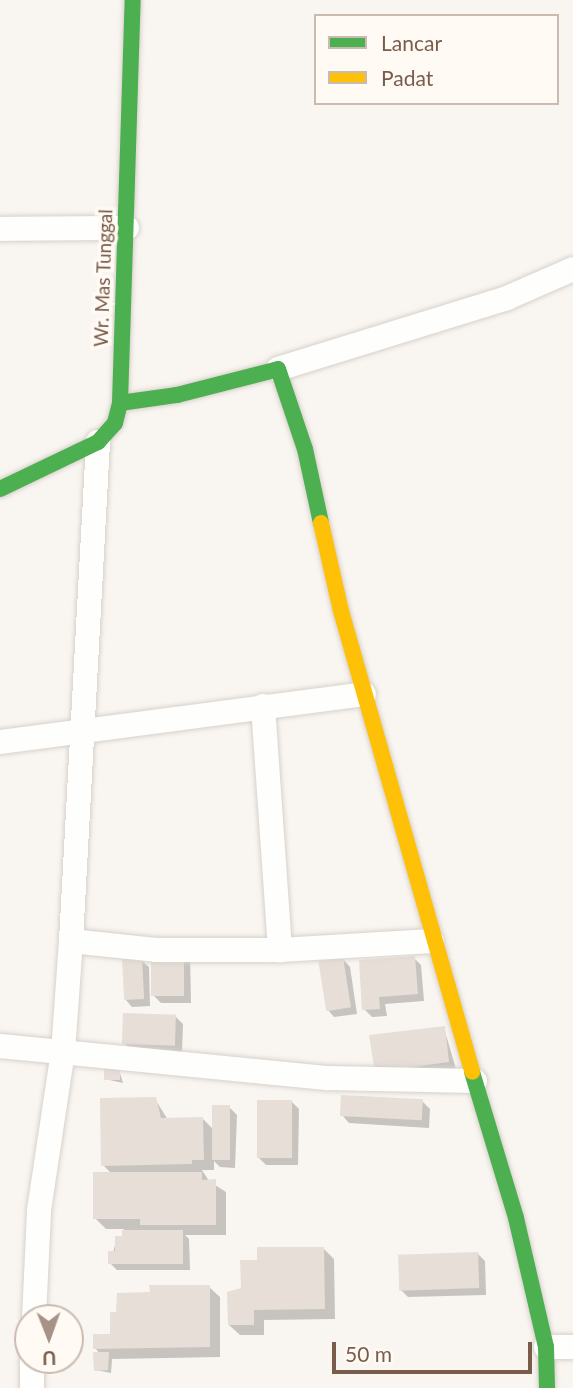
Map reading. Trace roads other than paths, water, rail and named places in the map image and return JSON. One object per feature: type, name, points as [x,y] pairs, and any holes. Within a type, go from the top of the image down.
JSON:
[{"type":"street","name":"Wr. Mas Tunggal","points":[[0,489],[98,442],[116,424],[120,404],[133,0]]},
{"type":"street","points":[[0,229],[127,228]]},
{"type":"street","points":[[120,404],[177,395],[278,369],[507,298],[573,269]]},
{"type":"street","points":[[278,369],[305,449],[364,694],[432,941],[516,1218],[547,1347],[547,1388]]},
{"type":"street","points":[[34,1304],[39,1210],[63,1052],[98,442]]},
{"type":"street","points":[[0,742],[364,694]]},
{"type":"street","points":[[262,706],[280,950]]},
{"type":"street","points":[[71,942],[156,950],[280,950],[432,941]]},
{"type":"street","points":[[0,1046],[328,1078],[475,1081]]},
{"type":"street","points":[[547,1347],[573,1347]]}]
